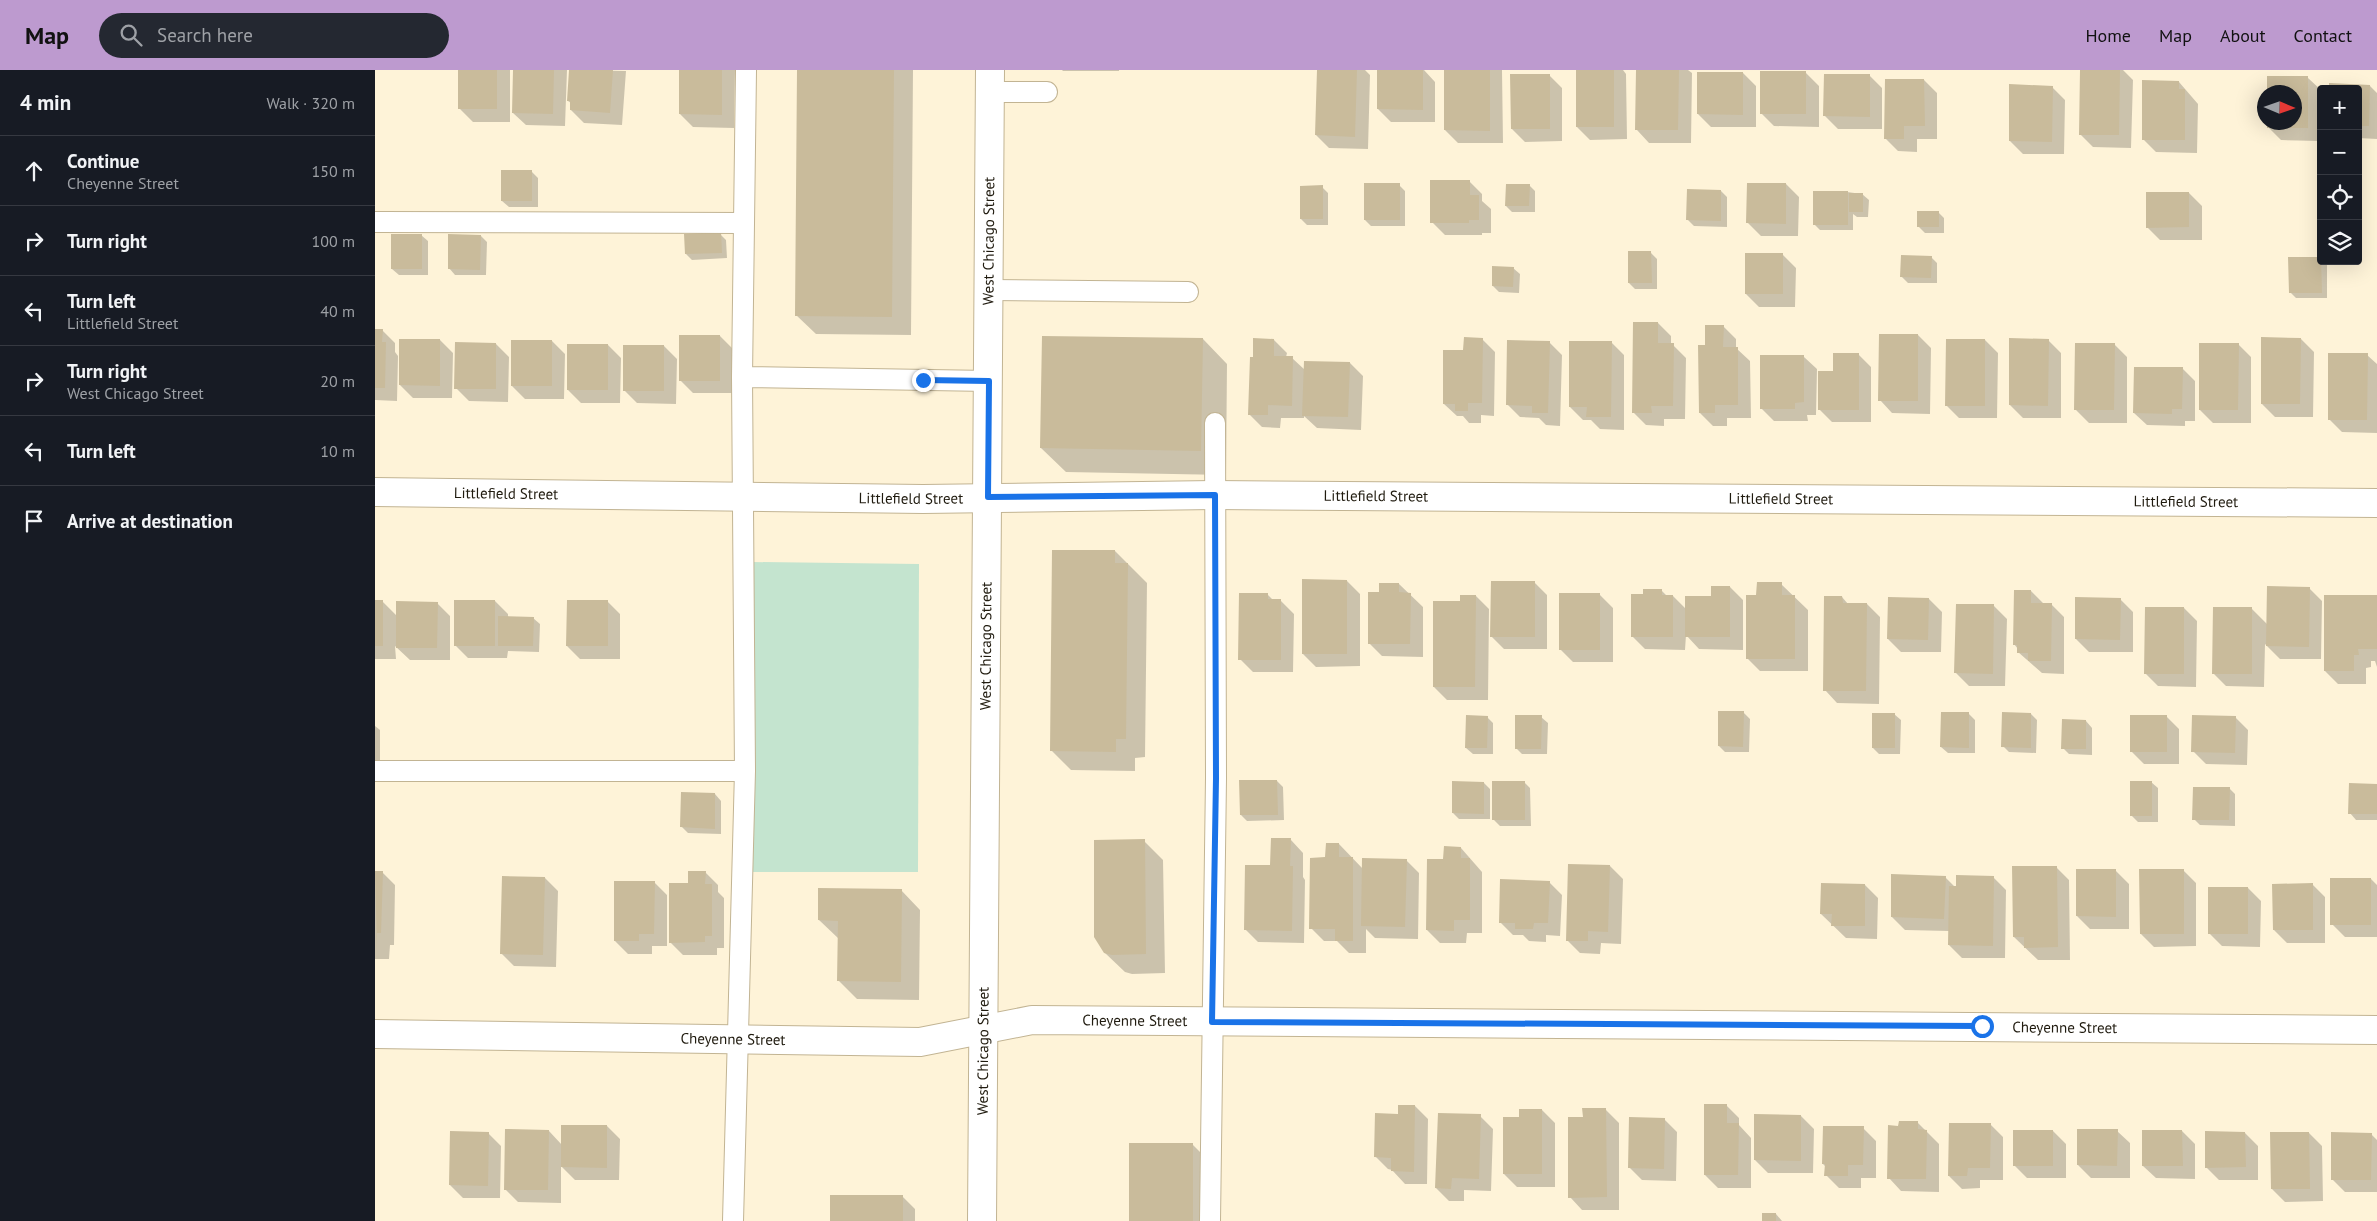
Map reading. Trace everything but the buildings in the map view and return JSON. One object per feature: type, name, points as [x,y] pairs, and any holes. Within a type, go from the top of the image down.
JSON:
[{"type":"street","name":"West Chicago Street","points":[[982,1221],[991,81]]},
{"type":"street","name":"Littlefield Street","points":[[375,492],[923,499],[1215,495],[2377,503]]},
{"type":"street","name":"Cheyenne Street","points":[[375,1034],[920,1042],[1032,1020],[2377,1030]]},
{"type":"lane","points":[[733,1221],[736,1040],[745,771],[742,377],[746,70]]},
{"type":"lane","points":[[991,81],[1047,92]]},
{"type":"lane","points":[[375,222],[744,223]]},
{"type":"lane","points":[[989,290],[1188,292]]},
{"type":"lane","points":[[742,377],[989,381]]},
{"type":"lane","points":[[1210,1221],[1216,778],[1215,423]]},
{"type":"lane","points":[[375,771],[745,771]]},
{"type":"green space","points":[[753,562],[919,564],[918,872],[749,872]]},
{"type":"route","points":[[923,380],[989,381],[988,497],[1215,495],[1216,778],[1212,1022],[1982,1026]]}]
